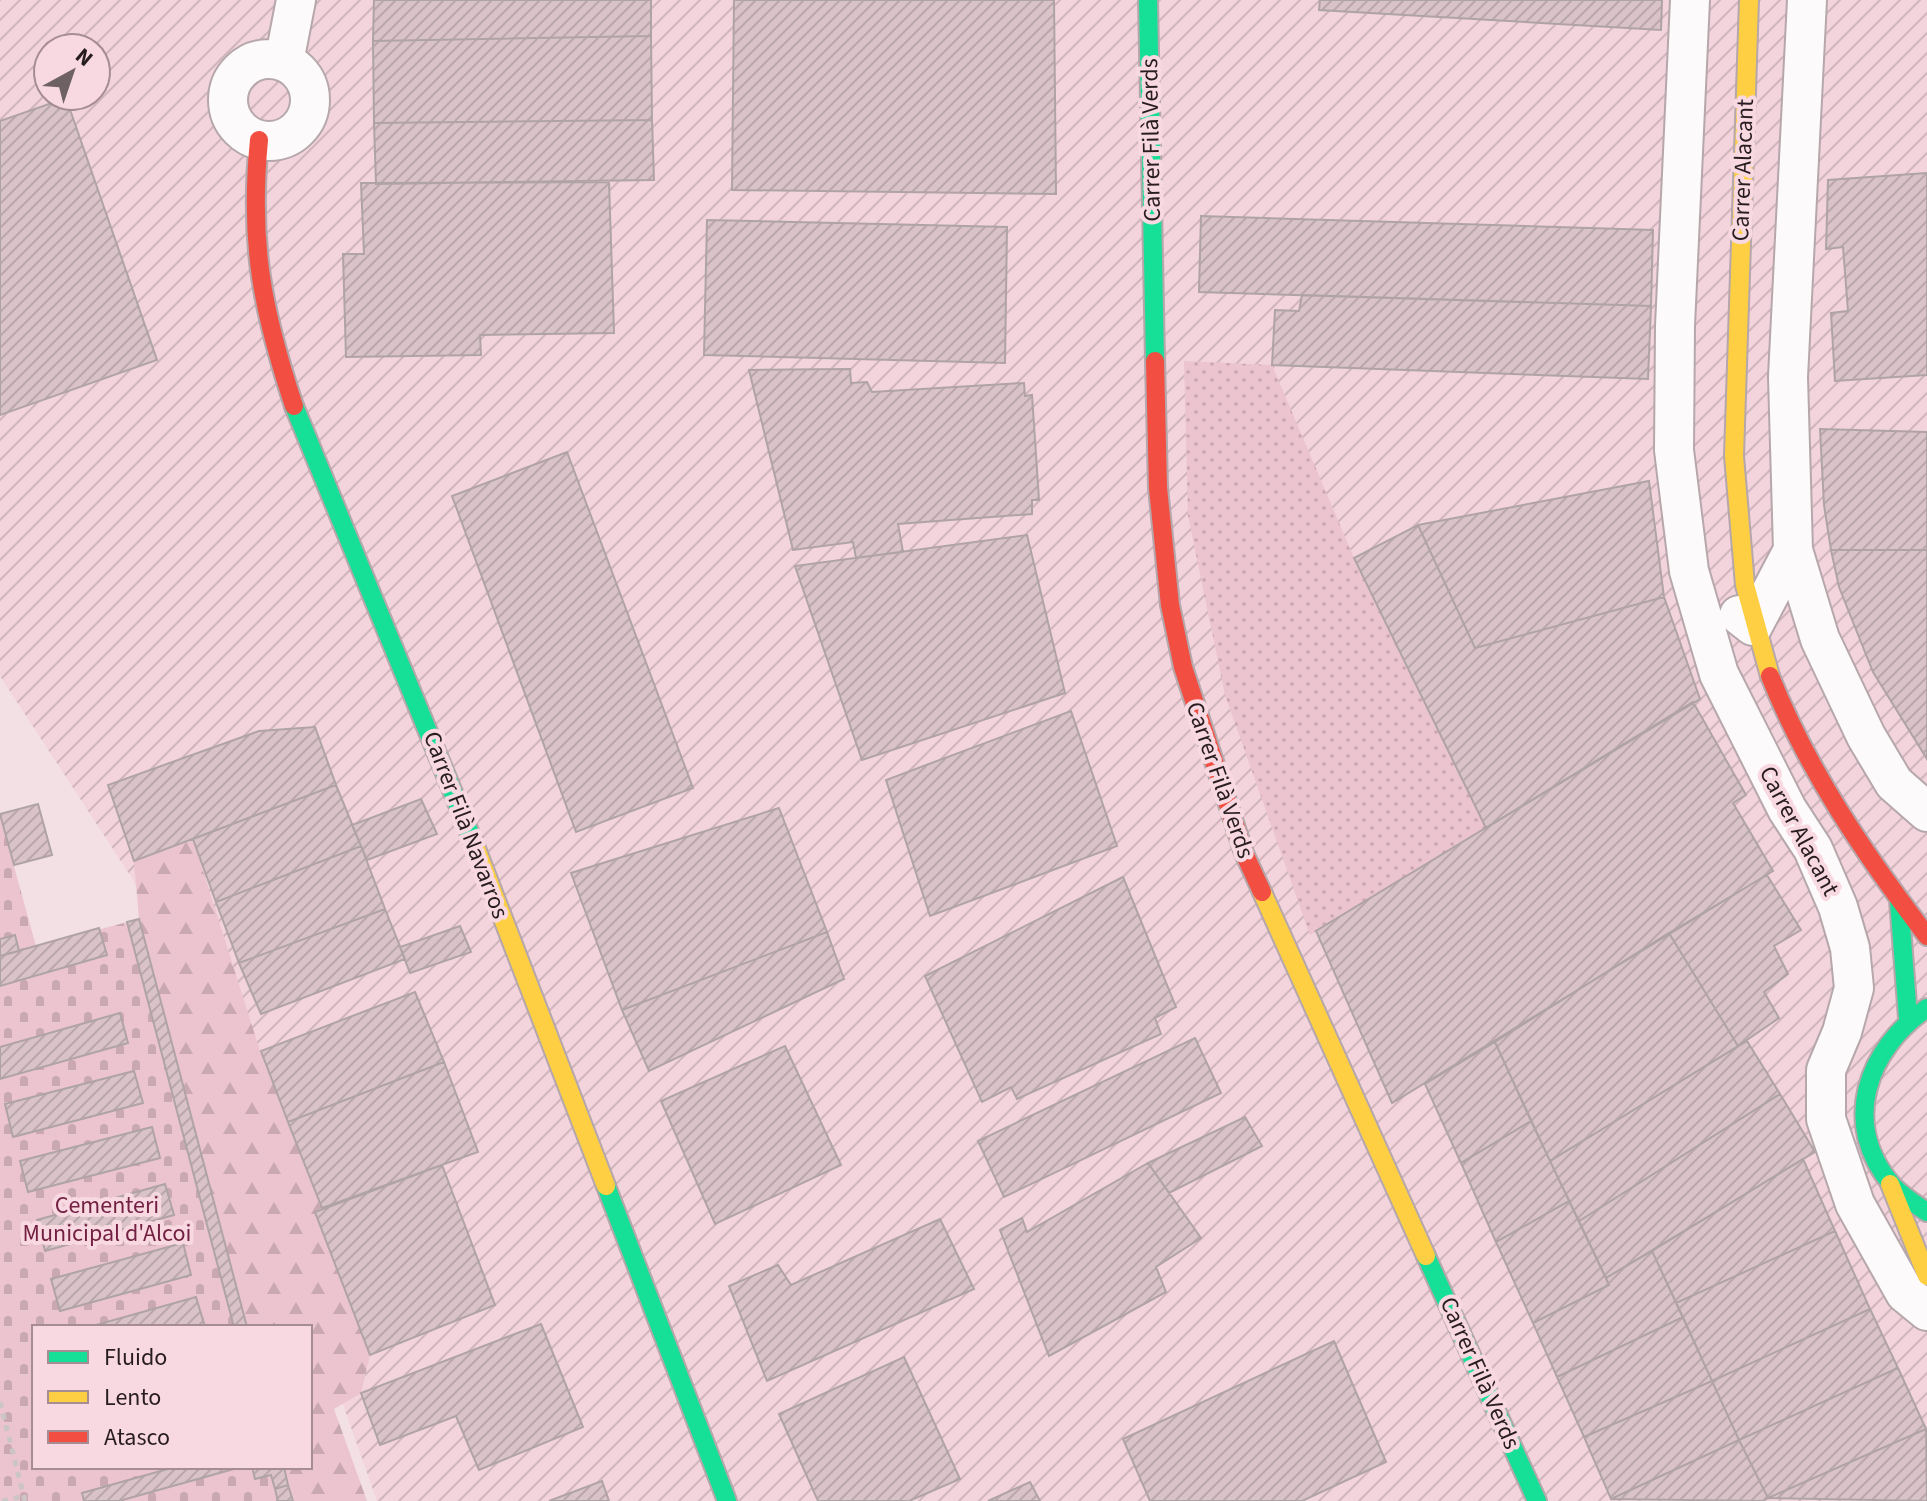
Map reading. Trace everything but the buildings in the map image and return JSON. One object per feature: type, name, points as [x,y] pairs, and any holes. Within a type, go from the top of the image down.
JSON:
[{"type":"street","points":[[284,62],[296,0]]},
{"type":"street","name":"Carrer Filà Verds","points":[[1148,0],[1158,488],[1170,605],[1183,667],[1244,853],[1537,1501]]},
{"type":"street","name":"Carrer Alacant","points":[[1690,0],[1674,437],[1689,571],[1719,674],[1787,809],[1830,882],[1850,948],[1854,988],[1842,1032],[1826,1070],[1826,1119],[1840,1169],[1855,1204],[1905,1293],[1927,1311]]},
{"type":"street","name":"Carrer Alacant","points":[[1749,0],[1734,446],[1738,551],[1753,626],[1790,722],[1844,815],[1899,900],[1927,936]]},
{"type":"street","points":[[1807,0],[1788,377],[1793,550],[1820,639],[1866,736],[1894,783],[1927,812]]},
{"type":"street","points":[[257,60],[284,62],[303,77],[310,100],[308,112],[294,132],[271,141],[259,140],[247,135],[230,114],[230,87],[236,75],[257,60]]},
{"type":"street","name":"Carrer Filà Navarros","points":[[259,140],[253,207],[255,244],[273,333],[288,385],[323,480],[400,653],[727,1501]]},
{"type":"street","points":[[1689,571],[1718,600],[1753,626],[1793,550]]},
{"type":"street","name":"Carrer Alacant","points":[[1899,900],[1908,1018]]},
{"type":"street","points":[[1927,1008],[1908,1018],[1882,1045],[1867,1079],[1863,1116],[1871,1152],[1890,1184],[1927,1276]]},
{"type":"street","points":[[1890,1184],[1927,1212]]},
{"type":"path","points":[[0,1402],[24,1498],[2,1501]]},
{"type":"shaded area","points":[[0,0],[1927,0],[1927,1501],[377,1501],[188,964],[0,676]]},
{"type":"green space","points":[[1184,361],[1272,365],[1354,558],[1486,828],[1310,935],[1225,695],[1188,516]]},
{"type":"green space","name":"Cementeri Municipal d'Alcoi","points":[[0,816],[36,946],[139,919],[246,1325],[32,1325],[32,1469],[285,1469],[293,1501],[0,1501]]},
{"type":"green space","points":[[193,839],[260,1051],[322,1208],[315,1212],[370,1355],[361,1393],[334,1409],[367,1501],[293,1501],[285,1469],[312,1469],[312,1325],[246,1325],[139,919],[134,861]]},
{"type":"traffic: fast","points":[[1148,0],[1155,361]]},
{"type":"traffic: fast","points":[[294,406],[475,846]]},
{"type":"traffic: fast","points":[[1899,900],[1908,1018]]},
{"type":"traffic: fast","points":[[1927,1008],[1889,1044],[1876,1066],[1864,1113],[1867,1137],[1876,1162],[1896,1189],[1927,1212]]},
{"type":"traffic: fast","points":[[606,1186],[727,1501]]},
{"type":"traffic: fast","points":[[1426,1256],[1537,1501]]},
{"type":"traffic: slow","points":[[1749,0],[1734,456],[1745,585],[1770,676]]},
{"type":"traffic: slow","points":[[475,846],[606,1186]]},
{"type":"traffic: slow","points":[[1262,892],[1426,1256]]},
{"type":"traffic: slow","points":[[1890,1184],[1927,1276]]},
{"type":"traffic: jam","points":[[259,140],[256,211],[261,275],[266,307],[294,406]]},
{"type":"traffic: jam","points":[[1155,361],[1158,488],[1170,605],[1183,667],[1244,853],[1262,892]]},
{"type":"traffic: jam","points":[[1770,676],[1820,779],[1882,875],[1927,936]]}]
